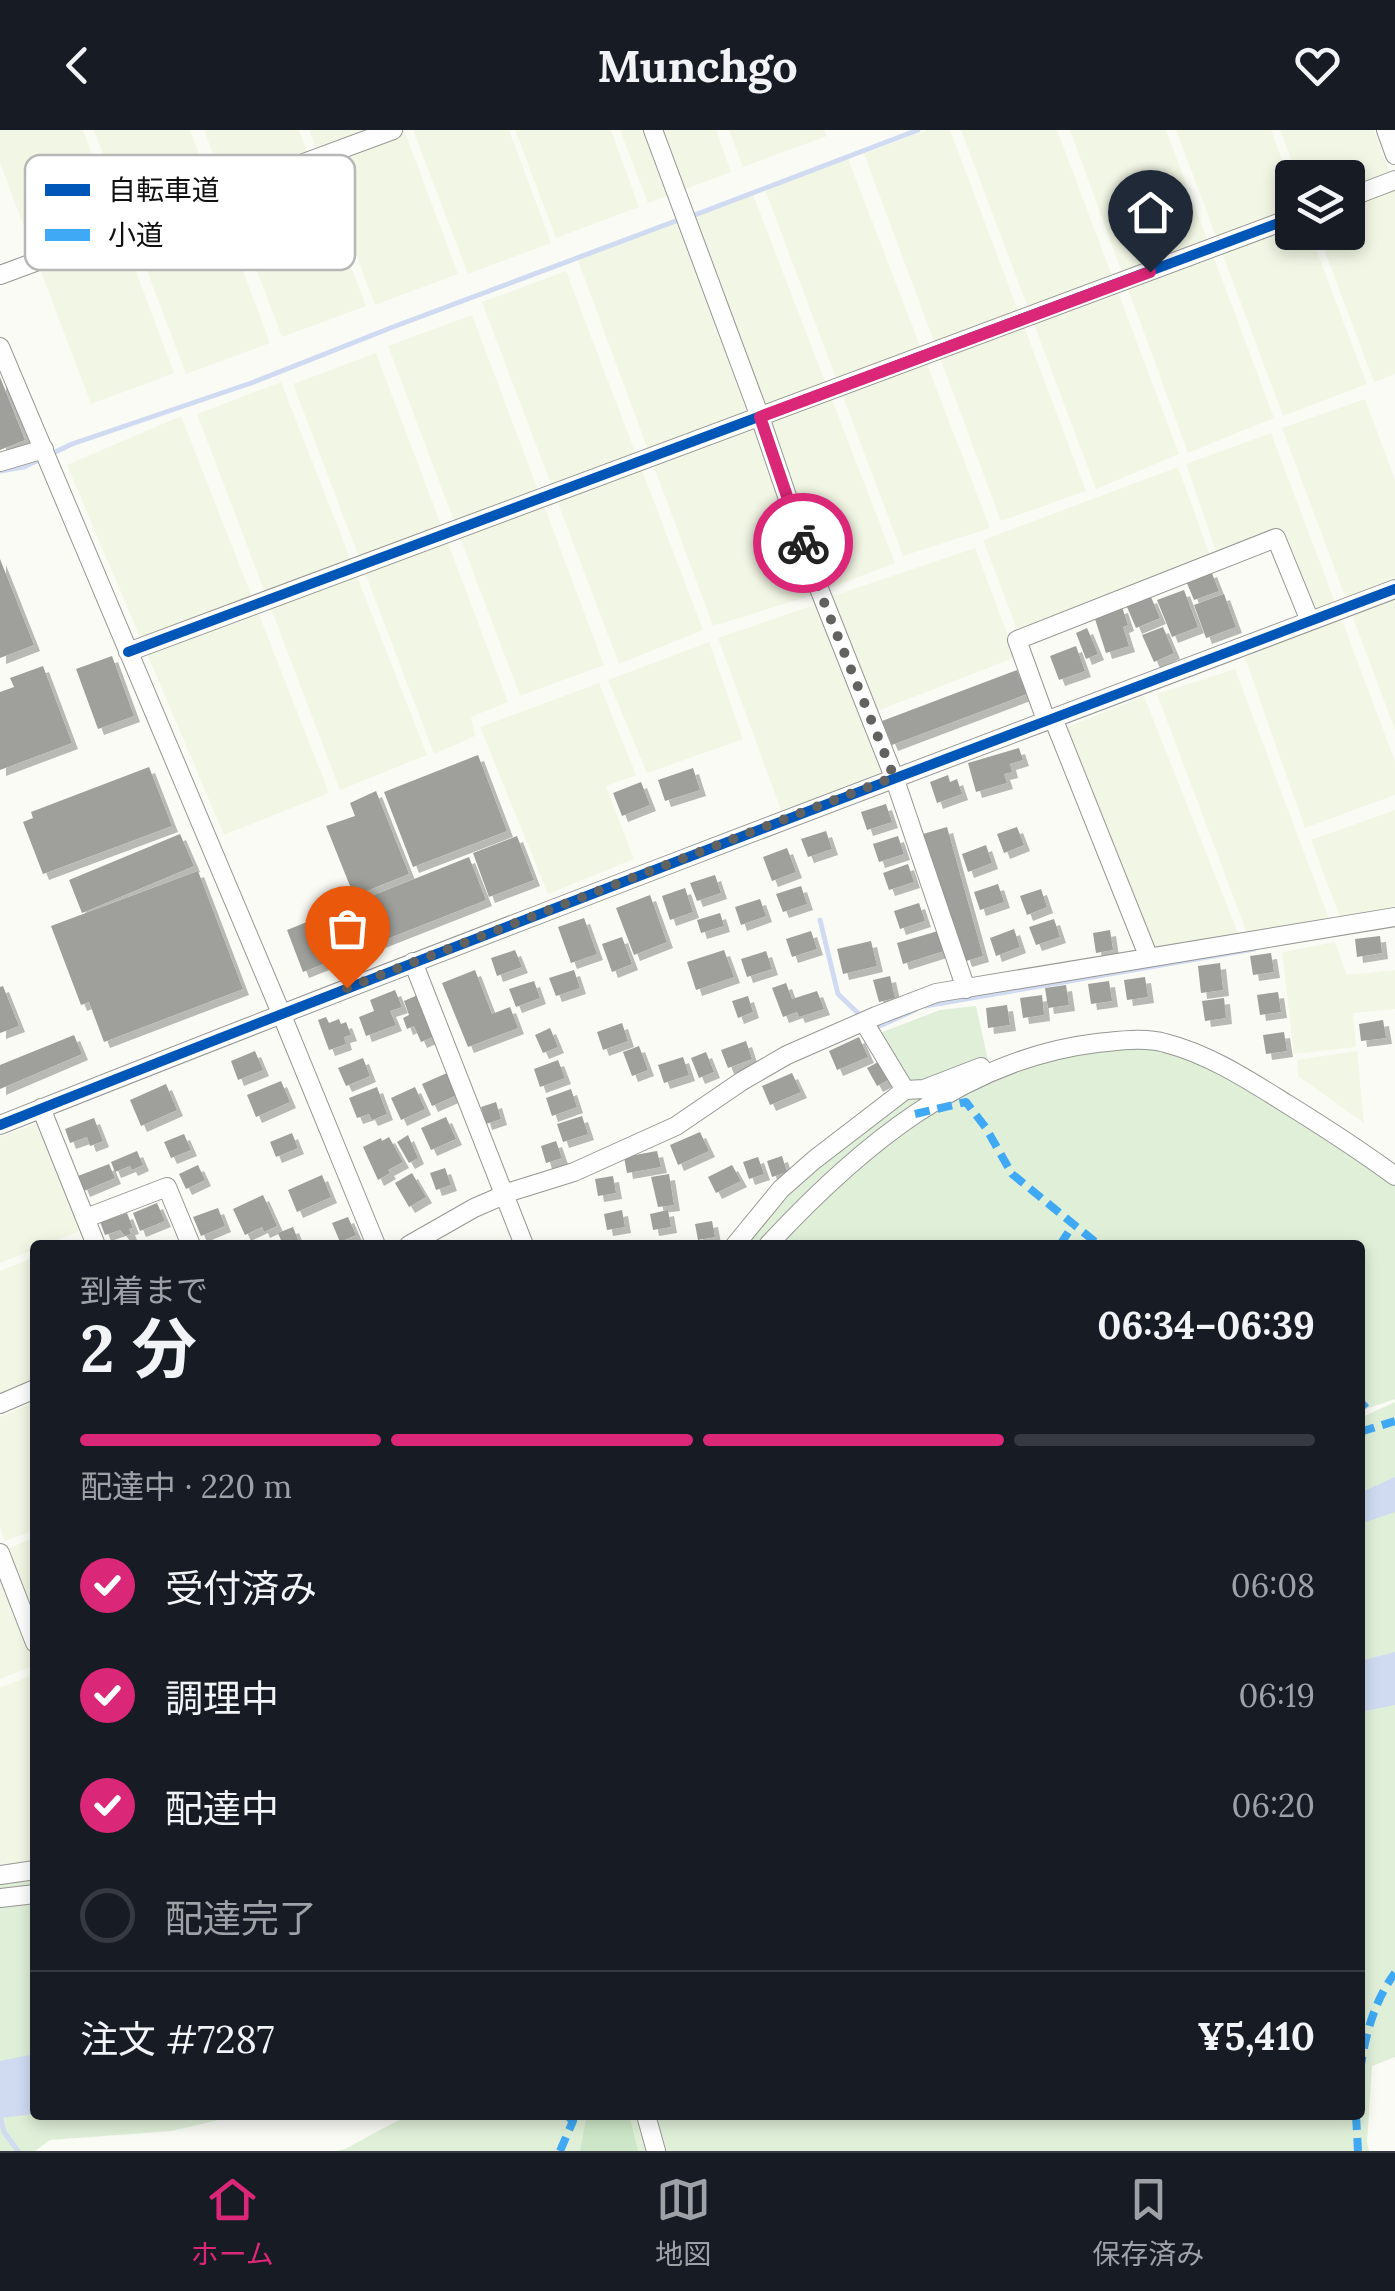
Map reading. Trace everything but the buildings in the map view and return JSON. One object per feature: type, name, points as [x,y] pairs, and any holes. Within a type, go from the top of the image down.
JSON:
[{"type":"street","points":[[325,155],[393,130]]},
{"type":"street","points":[[653,130],[760,417],[820,592],[894,777],[966,989]]},
{"type":"street","points":[[1386,130],[1395,155]]},
{"type":"street","points":[[1365,191],[1395,180]]},
{"type":"street","points":[[128,652],[1275,224]]},
{"type":"street","points":[[0,275],[25,266]]},
{"type":"street","points":[[0,347],[374,1240]]},
{"type":"street","points":[[0,462],[44,450]]},
{"type":"street","points":[[1149,958],[1016,640],[1276,538],[1310,621]]},
{"type":"street","points":[[0,1124],[894,777],[1395,589]]},
{"type":"street","points":[[418,1240],[504,1194],[574,1172],[676,1126],[742,1080],[787,1055],[936,994],[1395,917]]},
{"type":"street","points":[[413,962],[522,1240]]},
{"type":"street","points":[[864,1022],[905,1090]]},
{"type":"street","points":[[739,1240],[782,1189],[814,1160],[905,1090],[924,1090],[984,1066],[1122,1040],[1162,1042],[1243,1076],[1395,1176]]},
{"type":"street","points":[[773,1240],[826,1185],[899,1125],[989,1072],[1030,1056]]},
{"type":"street","points":[[41,1108],[94,1240]]},
{"type":"street","points":[[86,1218],[167,1187],[189,1240]]},
{"type":"street","points":[[0,1404],[30,1392]]},
{"type":"street","points":[[0,1553],[30,1630]]},
{"type":"street","points":[[0,1875],[30,1871]]},
{"type":"street","points":[[0,1898],[30,1895]]},
{"type":"street","points":[[647,2120],[656,2151]]},
{"type":"green space","points":[[0,130],[83,130],[92,155],[25,155],[25,229],[0,163]]},
{"type":"green space","points":[[94,130],[190,130],[199,155],[103,155]]},
{"type":"green space","points":[[204,130],[299,130],[309,155],[213,155]]},
{"type":"green space","points":[[309,130],[404,130],[458,274],[375,305],[355,252],[355,155],[318,155]]},
{"type":"green space","points":[[413,130],[509,130],[551,243],[468,274]]},
{"type":"green space","points":[[515,130],[611,130],[639,207],[556,238]]},
{"type":"green space","points":[[620,130],[716,130],[731,172],[648,203]]},
{"type":"green space","points":[[729,130],[824,130],[827,136],[743,167]]},
{"type":"green space","points":[[926,130],[950,130],[1086,491],[1001,521],[864,154]]},
{"type":"green space","points":[[961,130],[1057,130],[1179,454],[1096,489]]},
{"type":"green space","points":[[1070,130],[1166,130],[1274,418],[1188,453]]},
{"type":"green space","points":[[1176,130],[1271,130],[1282,160],[1275,160],[1275,250],[1316,250],[1367,384],[1283,416]]},
{"type":"green space","points":[[1280,130],[1374,130],[1395,187],[1395,374],[1374,382],[1324,250],[1365,250],[1365,160],[1291,160]]},
{"type":"green space","points":[[847,156],[990,528],[903,556],[764,187]]},
{"type":"green space","points":[[752,192],[895,563],[820,592],[686,218]]},
{"type":"green space","points":[[678,221],[813,595],[713,626],[577,258]]},
{"type":"green space","points":[[40,270],[135,270],[174,373],[91,404]]},
{"type":"green space","points":[[147,270],[243,270],[270,343],[186,374]]},
{"type":"green space","points":[[257,270],[352,270],[366,306],[282,337]]},
{"type":"green space","points":[[566,271],[703,630],[619,664],[482,302]]},
{"type":"green space","points":[[472,315],[604,665],[520,696],[388,346]]},
{"type":"green space","points":[[376,353],[508,702],[471,717],[475,736],[434,754],[293,384]]},
{"type":"green space","points":[[281,382],[427,755],[340,790],[197,414]]},
{"type":"green space","points":[[1365,399],[1395,480],[1395,730],[1282,428]]},
{"type":"green space","points":[[181,416],[329,793],[224,835],[67,465]]},
{"type":"green space","points":[[1271,433],[1395,761],[1395,795],[1305,828],[1245,658],[1309,622],[1276,539],[1218,557],[1186,464]]},
{"type":"green space","points":[[1178,467],[1211,558],[1017,629],[983,540]]},
{"type":"green space","points":[[975,548],[1016,657],[875,712],[830,597]]},
{"type":"green space","points":[[820,603],[888,775],[781,810],[718,638]]},
{"type":"green space","points":[[709,642],[743,739],[647,773],[608,680]]},
{"type":"green space","points":[[1235,669],[1329,919],[1247,933],[1157,694]]},
{"type":"green space","points":[[599,683],[636,775],[606,786],[634,859],[548,894],[480,727]]},
{"type":"green space","points":[[1144,696],[1242,943],[1147,954],[1058,731]]},
{"type":"green space","points":[[1395,810],[1395,918],[1343,925],[1311,840]]},
{"type":"green space","points":[[1335,942],[1347,975],[1395,970],[1395,1009],[1353,1013],[1356,1047],[1294,1054],[1282,952]]},
{"type":"green space","points":[[976,1006],[988,1060],[960,1074],[1030,1056],[1172,1045],[1395,1170],[1395,1399],[1365,1409],[1365,1240],[736,1240],[905,1090],[880,1033],[940,1010]]},
{"type":"green space","points":[[1357,1051],[1364,1123],[1298,1076],[1297,1060]]},
{"type":"green space","points":[[37,1123],[80,1231],[57,1240],[30,1240],[30,1251],[0,1263],[0,1137]]},
{"type":"green space","points":[[30,1259],[30,1385],[0,1397],[0,1271]]},
{"type":"green space","points":[[1395,1402],[1395,2057],[1372,2066],[1369,2151],[336,2151],[399,2120],[1365,2120],[1365,1416]]},
{"type":"green space","points":[[30,1404],[30,1532],[5,1541],[0,1527],[0,1417]]},
{"type":"green space","points":[[30,1539],[30,1608],[7,1549]]},
{"type":"green space","points":[[0,1564],[30,1639],[30,1667],[0,1679]]},
{"type":"green space","points":[[30,1676],[30,1862],[0,1865],[0,1688]]},
{"type":"green space","points":[[30,1878],[30,2120],[218,2120],[172,2131],[50,2140],[35,2151],[0,2151],[0,1881]]},
{"type":"green space","points":[[586,2120],[630,2120],[638,2151],[580,2151]]},
{"type":"water","points":[[1395,1477],[1395,1512],[1365,1522],[1365,1491]]},
{"type":"water","points":[[1395,1652],[1395,1705],[1365,1711],[1365,1660]]},
{"type":"water","points":[[30,2055],[30,2115],[0,2118],[0,2061]]},
{"type":"waterway","points":[[692,216],[918,130]]},
{"type":"waterway","points":[[0,471],[24,467],[72,444],[254,382],[681,219]]},
{"type":"waterway","points":[[820,920],[838,994],[863,1018]]},
{"type":"waterway","points":[[925,1006],[1254,949]]},
{"type":"waterway","points":[[875,1028],[915,1010]]},
{"type":"waterway","points":[[0,2115],[4,2132],[18,2151]]},
{"type":"marked path","points":[[915,1114],[966,1102],[1012,1174],[1093,1240]]},
{"type":"marked path","points":[[1063,1240],[1073,1225]]},
{"type":"marked path","points":[[1365,1430],[1395,1421]]},
{"type":"marked path","points":[[1365,2045],[1381,1995],[1395,1973]]},
{"type":"marked path","points":[[560,2151],[572,2120]]},
{"type":"marked path","points":[[1356,2120],[1358,2151]]},
{"type":"cycle path","points":[[128,652],[1275,224]]},
{"type":"cycle path","points":[[0,1125],[522,921],[1395,589]]},
{"type":"way so far","points":[[347,988],[894,777],[803,543]]},
{"type":"route","points":[[803,543],[760,417],[1150,272]]}]
